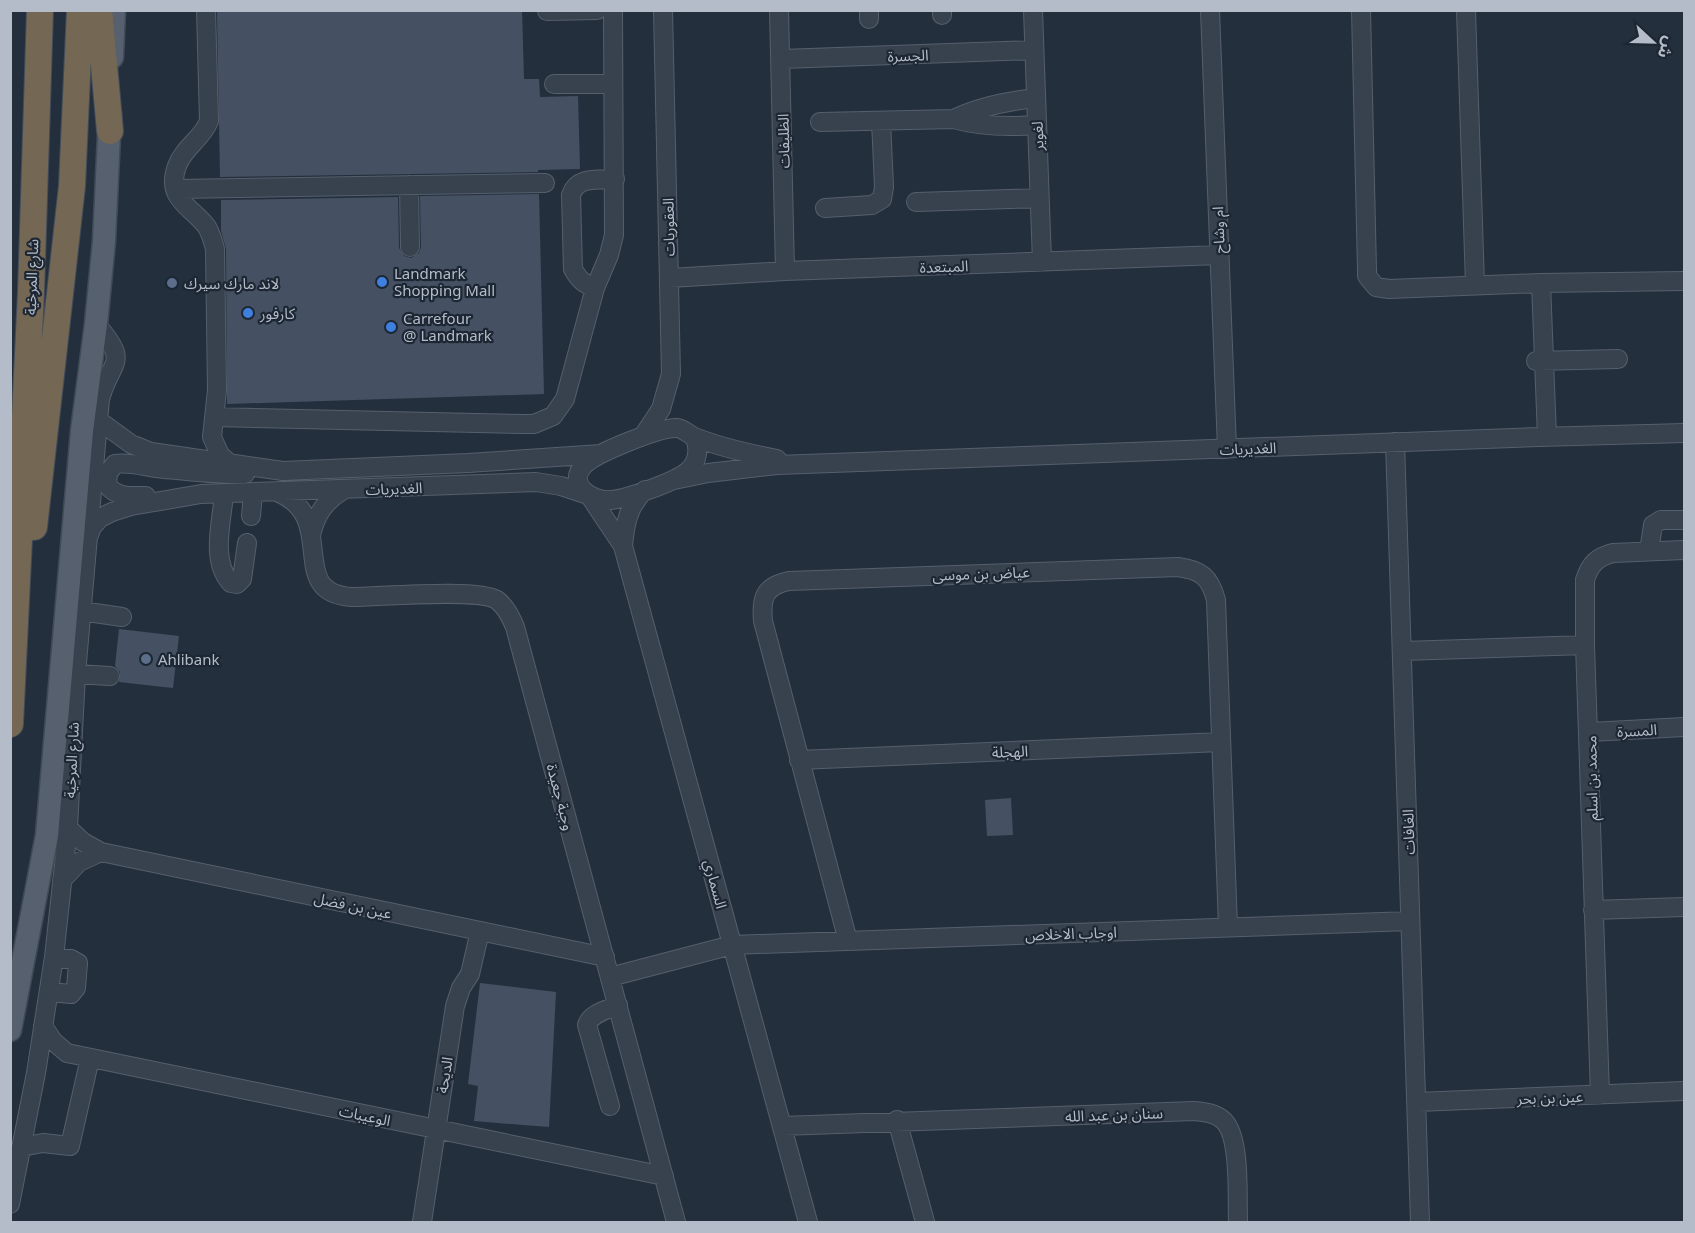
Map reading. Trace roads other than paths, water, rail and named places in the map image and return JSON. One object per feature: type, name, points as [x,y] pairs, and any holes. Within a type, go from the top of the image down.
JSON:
[{"type":"highway","name":"شارع المرخية","points":[[10,724],[40,10]]},
{"type":"highway","points":[[36,131],[52,84],[57,10]]},
{"type":"highway","points":[[19,549],[30,535],[37,514],[72,186],[80,10]]},
{"type":"highway","points":[[99,10],[110,131]]},
{"type":"main road","name":"شارع المرخية","points":[[10,1030],[47,835],[82,431],[104,241],[114,10]]},
{"type":"street","points":[[206,10],[209,121],[203,132],[182,156],[177,167],[175,189],[178,199],[208,229],[215,249],[217,390],[212,437],[215,447],[228,462]]},
{"type":"street","points":[[546,11],[597,10]]},
{"type":"street","points":[[214,417],[524,424],[544,421],[553,416],[565,399],[596,288],[612,245],[615,179],[612,84],[613,10]]},
{"type":"street","name":"العقوريات","points":[[643,436],[661,410],[671,374],[663,10]]},
{"type":"street","name":"الظليفات","points":[[779,10],[782,59],[785,271]]},
{"type":"street","name":"لغوير","points":[[1033,10],[1042,262]]},
{"type":"street","name":"ام وشاح","points":[[1210,10],[1227,449]]},
{"type":"street","points":[[1361,10],[1367,276],[1376,287],[1382,289],[1536,283],[1684,281]]},
{"type":"street","points":[[1466,10],[1475,285]]},
{"type":"street","name":"الجسرة","points":[[782,59],[1034,50]]},
{"type":"street","points":[[554,84],[612,84]]},
{"type":"street","points":[[954,119],[978,108],[1036,98]]},
{"type":"street","points":[[820,122],[954,119],[992,126],[1037,124]]},
{"type":"street","points":[[825,208],[872,205],[882,199],[884,187],[881,121]]},
{"type":"street","points":[[596,288],[586,285],[573,269],[571,195],[573,188],[584,180],[615,179]]},
{"type":"street","points":[[175,189],[545,183]]},
{"type":"street","points":[[409,185],[410,248]]},
{"type":"street","points":[[916,202],[1039,198]]},
{"type":"street","name":"المبتعدة","points":[[670,278],[785,271],[1219,255]]},
{"type":"street","points":[[1536,283],[1543,437]]},
{"type":"street","name":"شارع المرخية","points":[[10,1204],[36,1074],[54,957],[68,828],[76,674],[100,399],[116,358],[115,348],[110,339],[96,324]]},
{"type":"street","points":[[1540,361],[1618,359]]},
{"type":"street","points":[[187,458],[203,439],[214,417]]},
{"type":"street","name":"الغديريات","points":[[98,420],[131,444],[151,452],[283,471]]},
{"type":"street","name":"الغديريات","points":[[812,465],[741,451],[694,438],[678,428],[643,436],[602,454],[468,463],[211,474],[142,466],[127,462],[115,464],[108,473],[107,485],[113,493],[128,496],[536,482],[561,486],[602,501],[614,500],[674,480],[743,468],[1684,433]]},
{"type":"street","points":[[674,480],[689,471],[694,463],[698,446],[694,438]]},
{"type":"street","name":"الغافات","points":[[1395,442],[1420,1222]]},
{"type":"street","points":[[588,496],[579,478],[580,470],[585,464],[602,454]]},
{"type":"street","name":"وجبة جعيدة","points":[[343,490],[334,495],[321,509],[313,526],[316,576],[326,590],[333,595],[352,597],[477,594],[497,600],[505,607],[515,627],[676,1222]]},
{"type":"street","name":"السماري","points":[[645,490],[636,499],[629,513],[623,546],[808,1222]]},
{"type":"street","name":"وجبة جعيدة","points":[[277,492],[292,500],[303,512],[312,536]]},
{"type":"street","name":"الغديريات","points":[[88,537],[92,527],[100,518],[112,512],[130,506],[201,494]]},
{"type":"street","points":[[238,494],[247,516]]},
{"type":"street","points":[[238,494],[219,554],[225,574],[231,583],[237,584],[242,579],[247,543]]},
{"type":"street","name":"السماري","points":[[588,496],[623,546]]},
{"type":"street","points":[[1649,551],[1653,525],[1661,520],[1684,520]]},
{"type":"street","name":"محمد بن اسلم","points":[[1600,1095],[1585,580],[1594,561],[1612,552],[1684,550]]},
{"type":"street","name":"عياض بن موسى","points":[[848,941],[763,621],[761,604],[766,592],[777,583],[1054,570],[1178,567],[1190,569],[1204,576],[1212,585],[1216,600],[1228,927]]},
{"type":"street","points":[[81,611],[122,617]]},
{"type":"street","points":[[1403,651],[1586,645]]},
{"type":"street","points":[[76,674],[110,676]]},
{"type":"street","name":"المسرة","points":[[1590,732],[1684,727]]},
{"type":"street","name":"الهجلة","points":[[799,760],[1221,742]]},
{"type":"street","name":"عين بن فضل","points":[[68,828],[83,842],[101,852],[605,957]]},
{"type":"street","points":[[62,880],[79,862],[101,852]]},
{"type":"street","points":[[1593,910],[1684,907]]},
{"type":"street","name":"اوجاب الاخلاص","points":[[610,977],[732,945],[1410,921]]},
{"type":"street","name":"الديحة","points":[[422,1222],[457,997],[470,974],[480,931]]},
{"type":"street","points":[[49,992],[71,994],[76,988],[78,963],[71,959],[54,957]]},
{"type":"street","points":[[610,1106],[587,1025],[589,1018],[618,1005]]},
{"type":"street","points":[[36,1074],[50,1061],[67,1053],[53,1041],[43,1026]]},
{"type":"street","name":"الوعيبات","points":[[67,1053],[664,1176]]},
{"type":"street","points":[[21,1147],[43,1143],[70,1146],[90,1058]]},
{"type":"street","name":"عين بن بحر","points":[[1416,1102],[1684,1091]]},
{"type":"street","name":"سنان بن عبد الله","points":[[782,1126],[897,1120],[1194,1111],[1210,1113],[1224,1121],[1232,1132],[1235,1147],[1238,1222]]},
{"type":"street","points":[[897,1120],[925,1222]]},
{"type":"place","name":"Landmark Shopping Mall","points":[[382,282]]},
{"type":"place","name":"لاند مارك سيرك","points":[[172,283]]},
{"type":"place","name":"كارفور","points":[[248,313]]},
{"type":"place","name":"Carrefour @ Landmark","points":[[391,327]]},
{"type":"place","name":"Ahlibank","points":[[146,659]]}]
